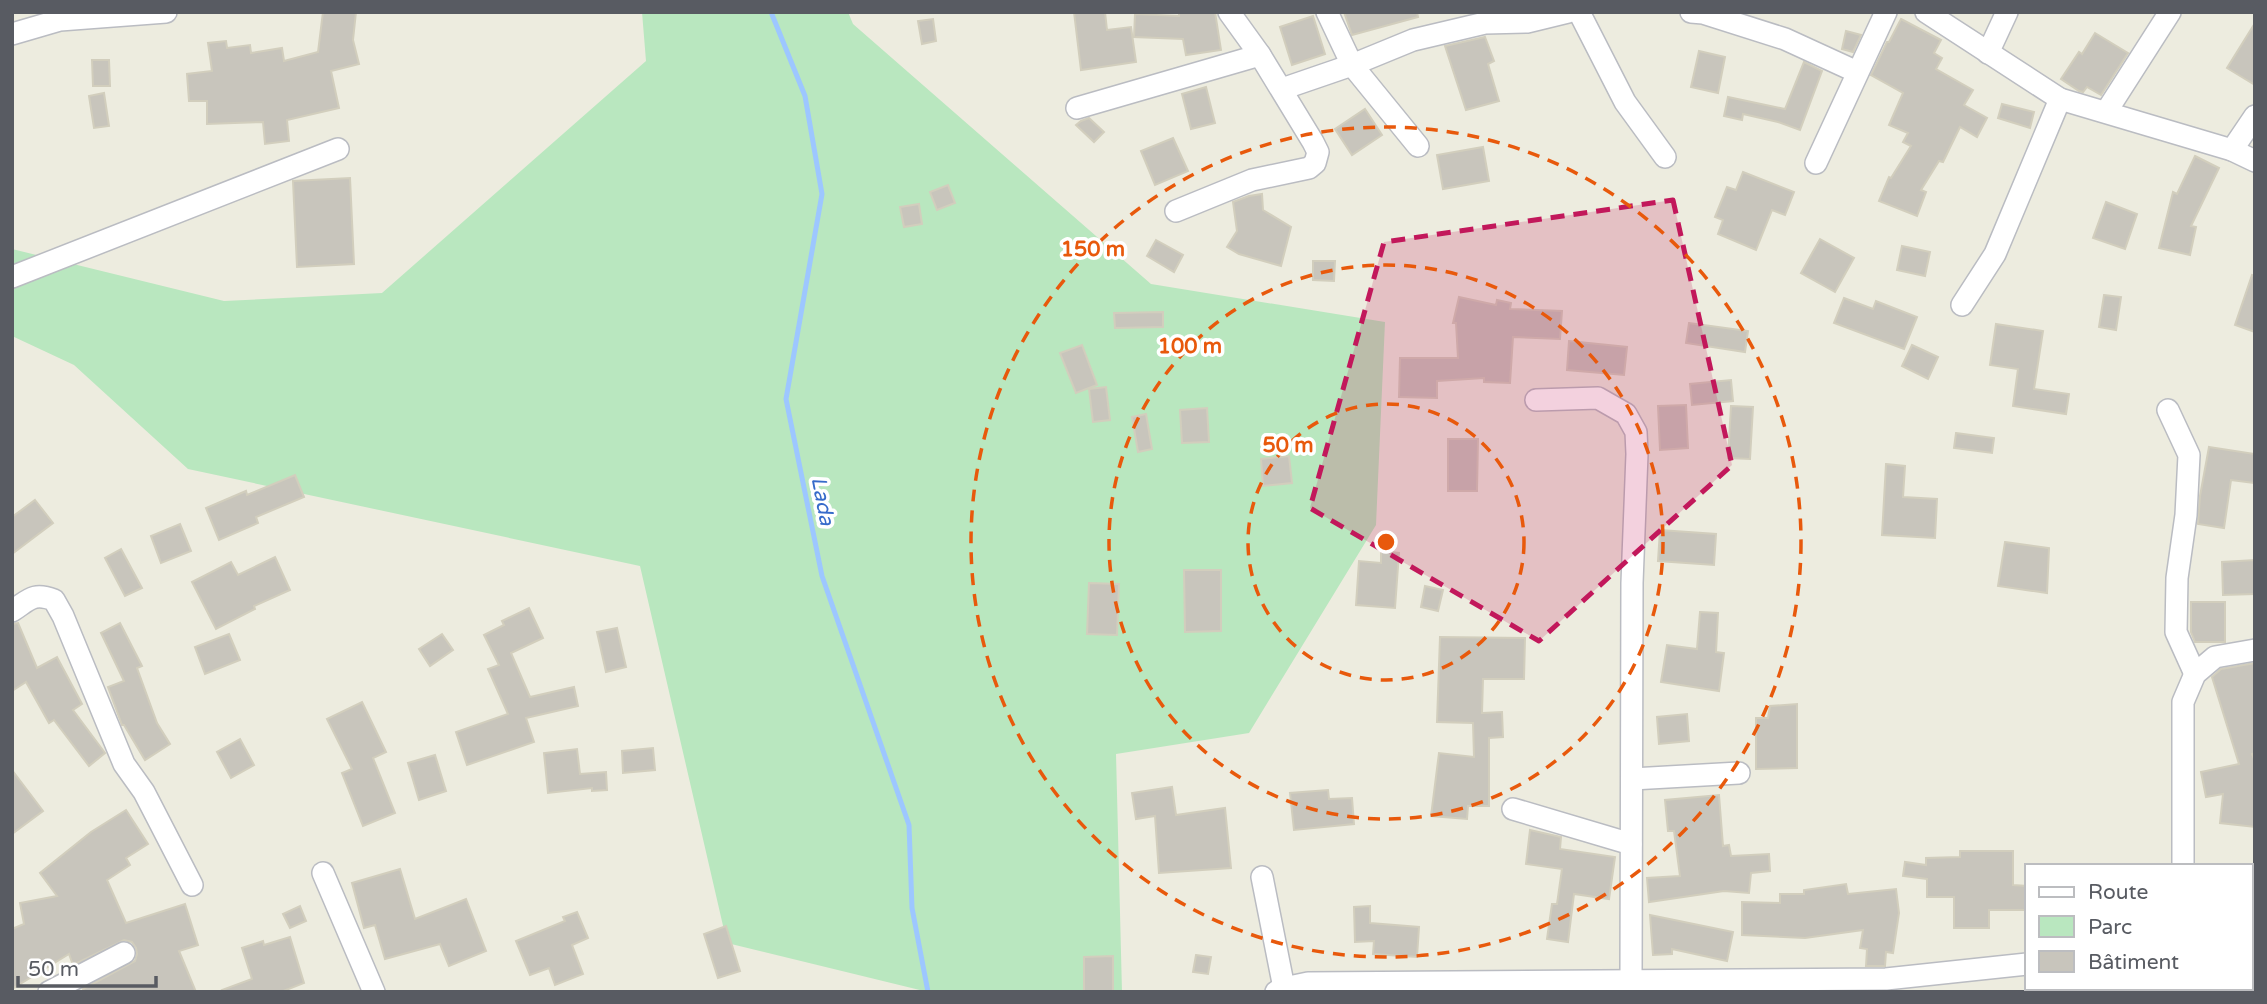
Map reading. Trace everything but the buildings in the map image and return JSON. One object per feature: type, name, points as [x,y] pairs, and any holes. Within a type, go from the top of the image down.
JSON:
[{"type":"street","points":[[12,34],[72,19],[166,12]]},
{"type":"street","points":[[1176,211],[1252,180],[1309,168],[1315,163],[1318,152],[1282,89],[1229,12]]},
{"type":"street","points":[[1327,12],[1352,65],[1418,146]]},
{"type":"street","points":[[1282,89],[1413,40],[1485,23],[1527,22],[1568,12]]},
{"type":"street","points":[[1579,12],[1625,102],[1665,157]]},
{"type":"street","points":[[1691,12],[1703,13],[1785,39],[1857,72]]},
{"type":"street","points":[[1816,163],[1886,12]]},
{"type":"street","points":[[1926,12],[2060,99],[2232,150],[2255,161]]},
{"type":"street","points":[[1988,53],[2007,12]]},
{"type":"street","points":[[2106,112],[2170,12]]},
{"type":"street","points":[[1077,108],[1260,55]]},
{"type":"street","points":[[1962,305],[1995,254],[2060,99]]},
{"type":"street","points":[[2232,150],[2255,116]]},
{"type":"street","points":[[12,277],[338,149]]},
{"type":"street","points":[[1536,400],[1598,398],[1626,414],[1636,432],[1632,583],[1631,982]]},
{"type":"street","points":[[2168,410],[2189,455],[2186,515],[2177,578],[2176,632],[2195,674]]},
{"type":"street","points":[[12,611],[41,595],[54,600],[124,764],[144,792],[192,886]]},
{"type":"street","points":[[2183,864],[2183,702],[2195,674],[2215,657],[2255,650]]},
{"type":"street","points":[[1632,779],[1739,773]]},
{"type":"street","points":[[1513,808],[1631,844]]},
{"type":"street","points":[[323,873],[374,992]]},
{"type":"street","points":[[1262,877],[1280,990],[1308,983],[1391,987],[1536,987],[1631,982],[1886,985],[1937,982],[2025,964]]},
{"type":"street","points":[[49,992],[124,953]]},
{"type":"highlighted area","points":[[1673,200],[1732,465],[1539,641],[1310,508],[1384,242]]},
{"type":"green space","points":[[642,12],[848,12],[853,24],[1151,284],[1385,322],[1376,525],[1249,733],[1116,754],[1122,992],[928,992],[727,943],[640,566],[188,469],[74,365],[12,336],[12,249],[224,301],[382,293],[646,61]]},
{"type":"waterway","name":"Lada","points":[[771,12],[805,96],[822,194],[786,399],[822,576],[909,825],[912,908],[928,992]]}]
